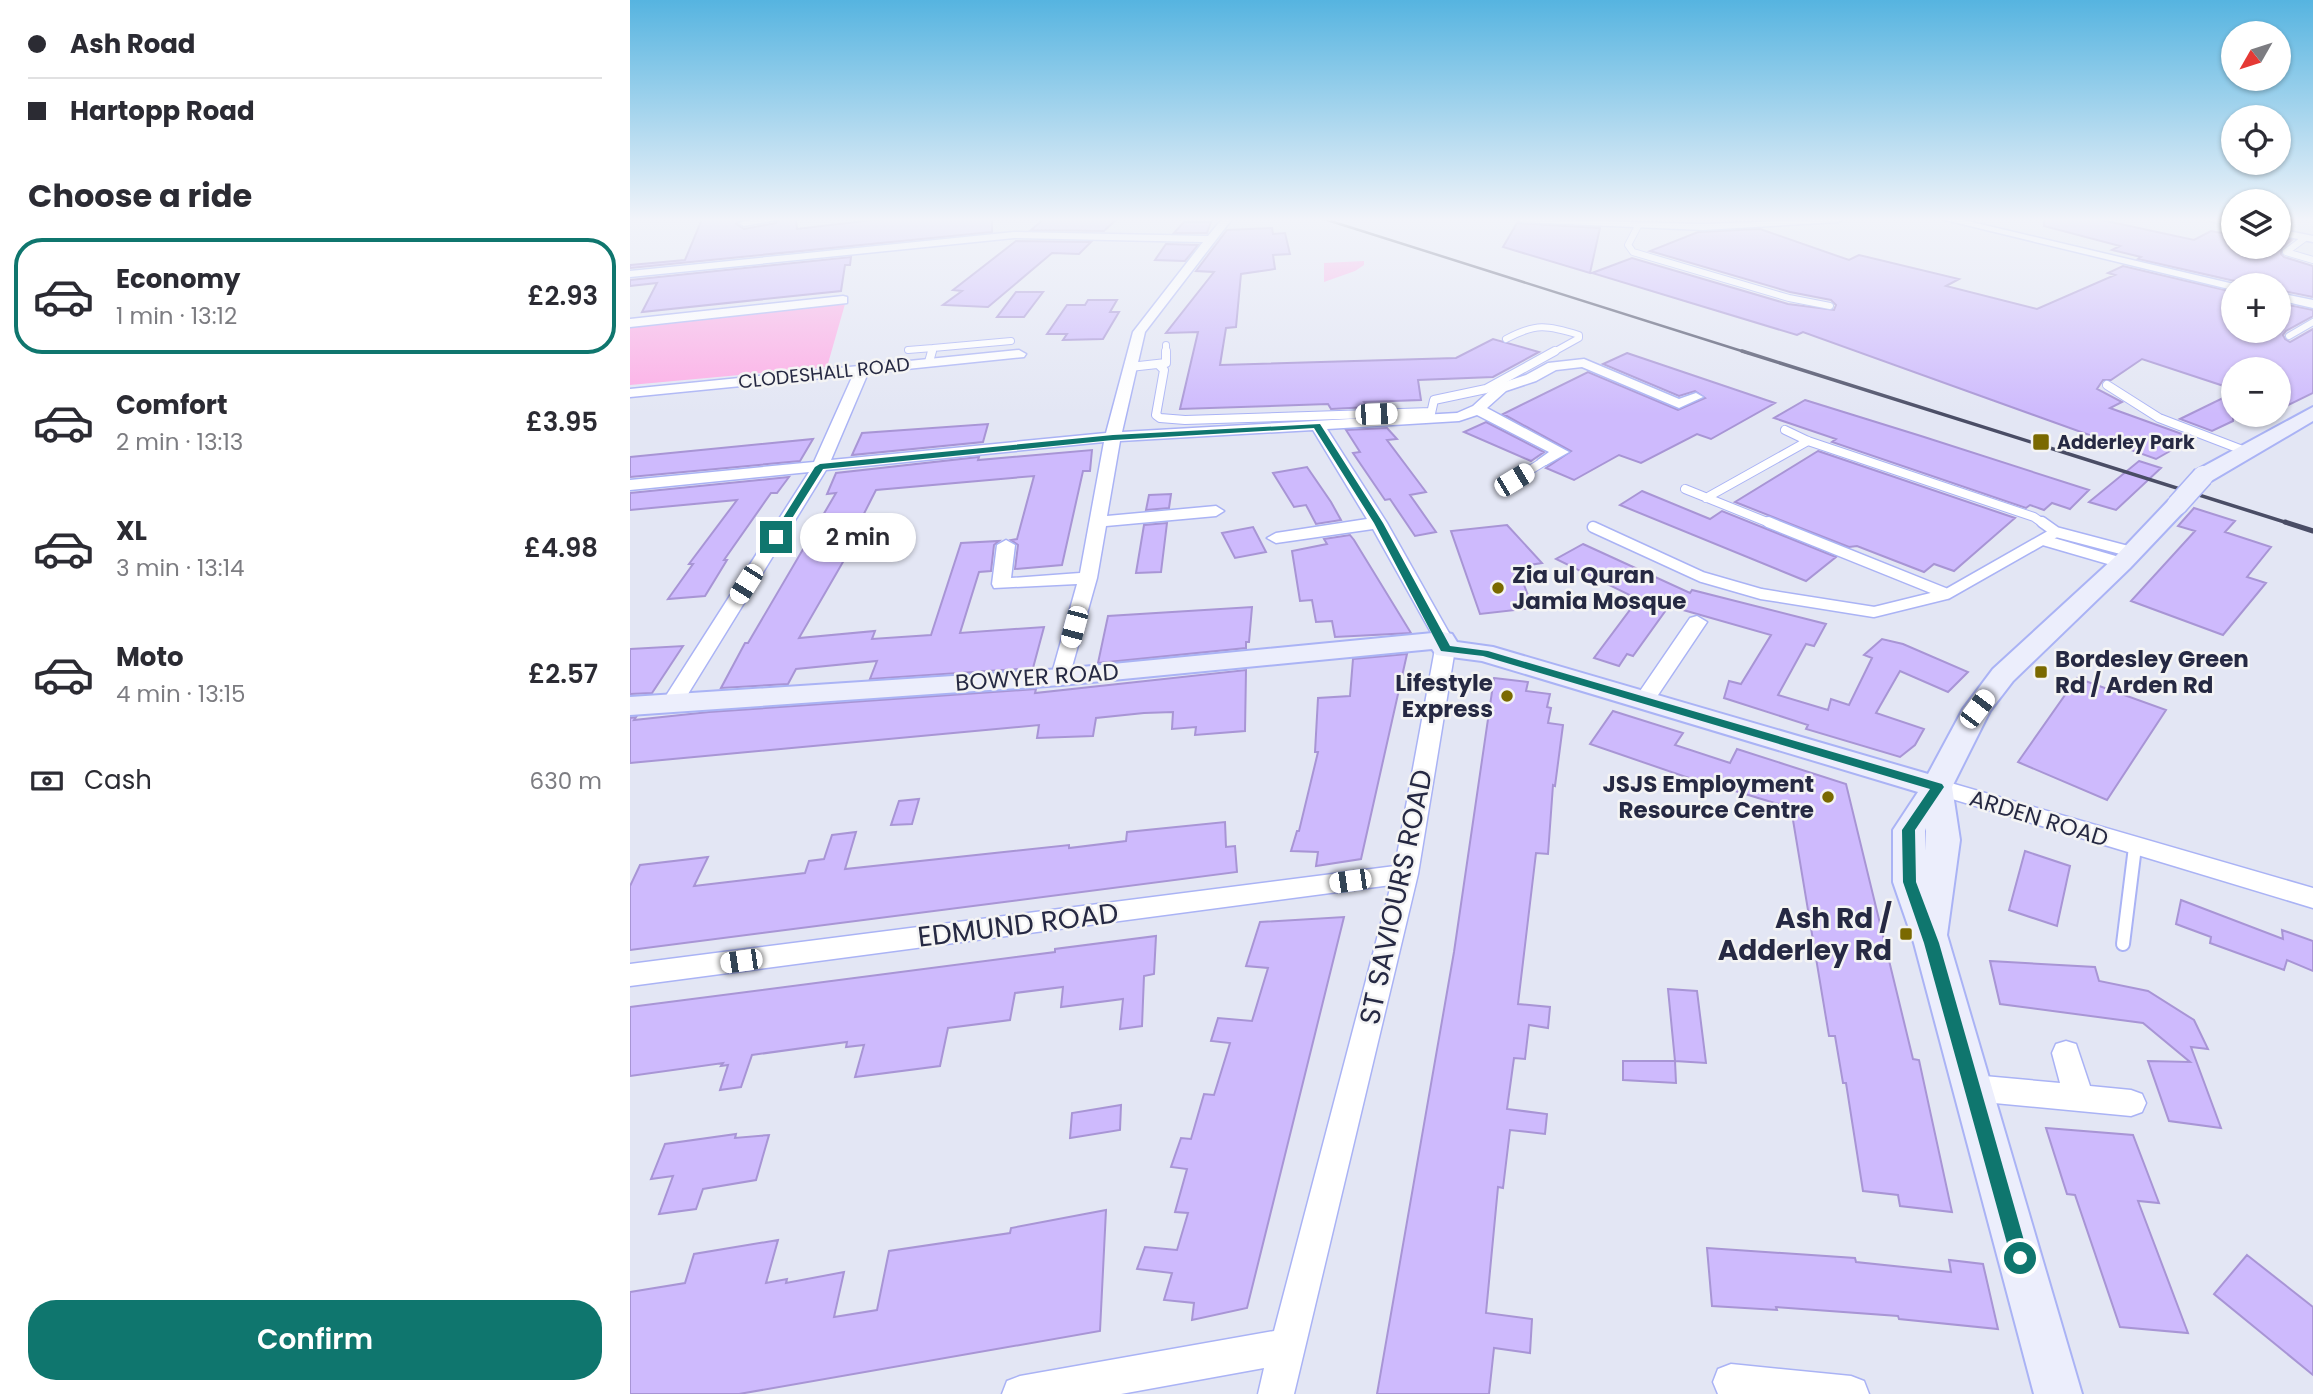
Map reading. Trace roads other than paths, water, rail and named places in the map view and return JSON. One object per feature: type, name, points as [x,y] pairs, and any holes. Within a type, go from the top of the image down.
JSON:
[{"type":"main road","points":[[2058,1394],[1932,943],[1935,888],[1944,841],[1937,787],[1977,709],[2003,675],[2127,557],[2203,476],[2313,413]]},
{"type":"main road","name":"BOWYER ROAD","points":[[630,706],[1061,677],[1444,644]]},
{"type":"main road","name":"ARDEN ROAD","points":[[1444,644],[1645,699],[1937,787]]},
{"type":"street","points":[[1061,677],[1088,578],[1113,437],[1139,332],[1176,284]]},
{"type":"street","points":[[2291,299],[2313,304]]},
{"type":"street","points":[[630,323],[843,300]]},
{"type":"street","name":"CLODESHALL ROAD","points":[[630,393],[1019,354]]},
{"type":"street","points":[[630,485],[1113,437],[1430,416],[1459,417],[1478,409],[1501,388],[1531,378],[1553,366],[1584,363],[1679,404],[1696,397]]},
{"type":"street","points":[[673,702],[820,467],[863,368]]},
{"type":"street","points":[[1478,409],[1529,438],[1561,452],[1546,460]]},
{"type":"street","points":[[1317,425],[1378,523],[1444,644]]},
{"type":"street","points":[[1096,522],[1216,511]]},
{"type":"street","points":[[1276,538],[1378,523]]},
{"type":"street","points":[[1006,545],[1001,584],[1088,578]]},
{"type":"street","points":[[1645,699],[1697,622]]},
{"type":"street","name":"ST SAVIOURS ROAD","points":[[1276,1394],[1406,874],[1444,644]]},
{"type":"street","name":"ARDEN ROAD","points":[[1937,787],[2135,848],[2313,898]]},
{"type":"street","name":"EDMUND ROAD","points":[[630,975],[1406,874]]},
{"type":"street","points":[[2066,1053],[2079,1098]]},
{"type":"street","points":[[1973,1088],[2131,1103]]},
{"type":"street","points":[[1020,1394],[1288,1346]]},
{"type":"street","points":[[1731,1382],[1851,1394]]},
{"type":"lane","points":[[1743,284],[1789,298],[1830,306]]},
{"type":"lane","points":[[2291,334],[2313,322]]},
{"type":"lane","points":[[1160,366],[1164,370],[1156,415],[1160,418],[1185,420],[1430,416],[1434,400],[1486,389],[1580,338],[1579,335],[1541,324],[1530,326],[1506,339]]},
{"type":"lane","points":[[908,350],[1011,341]]},
{"type":"lane","points":[[1130,368],[1160,366],[1166,363],[1166,345]]},
{"type":"lane","points":[[929,362],[933,348]]},
{"type":"lane","points":[[2107,385],[2159,418],[2245,451]]},
{"type":"lane","points":[[1786,430],[1808,440],[2034,517],[2056,532],[2127,557]]},
{"type":"lane","points":[[1706,498],[1808,440]]},
{"type":"lane","points":[[1514,480],[1546,460]]},
{"type":"lane","points":[[1685,489],[1947,594]]},
{"type":"lane","points":[[1593,527],[1702,577],[1761,594],[1874,612],[1947,594],[2056,532]]},
{"type":"lane","points":[[2043,540],[2127,557]]},
{"type":"lane","points":[[2123,944],[2135,848]]},
{"type":"railway","points":[[1530,284],[1748,353]]},
{"type":"railway","points":[[1742,351],[2291,524]]},
{"type":"railway","points":[[2285,522],[2313,531]]},
{"type":"place","name":"Adderley Park","points":[[2041,442]]},
{"type":"place","name":"Zia ul Quran Jamia Mosque","points":[[1498,588]]},
{"type":"place","name":"Bordesley Green Rd / Arden Rd","points":[[2041,672]]},
{"type":"place","name":"Lifestyle Express","points":[[1507,696]]},
{"type":"place","name":"JSJS Employment Resource Centre","points":[[1828,797]]},
{"type":"place","name":"Ash Rd / Adderley Rd","points":[[1906,934]]}]
